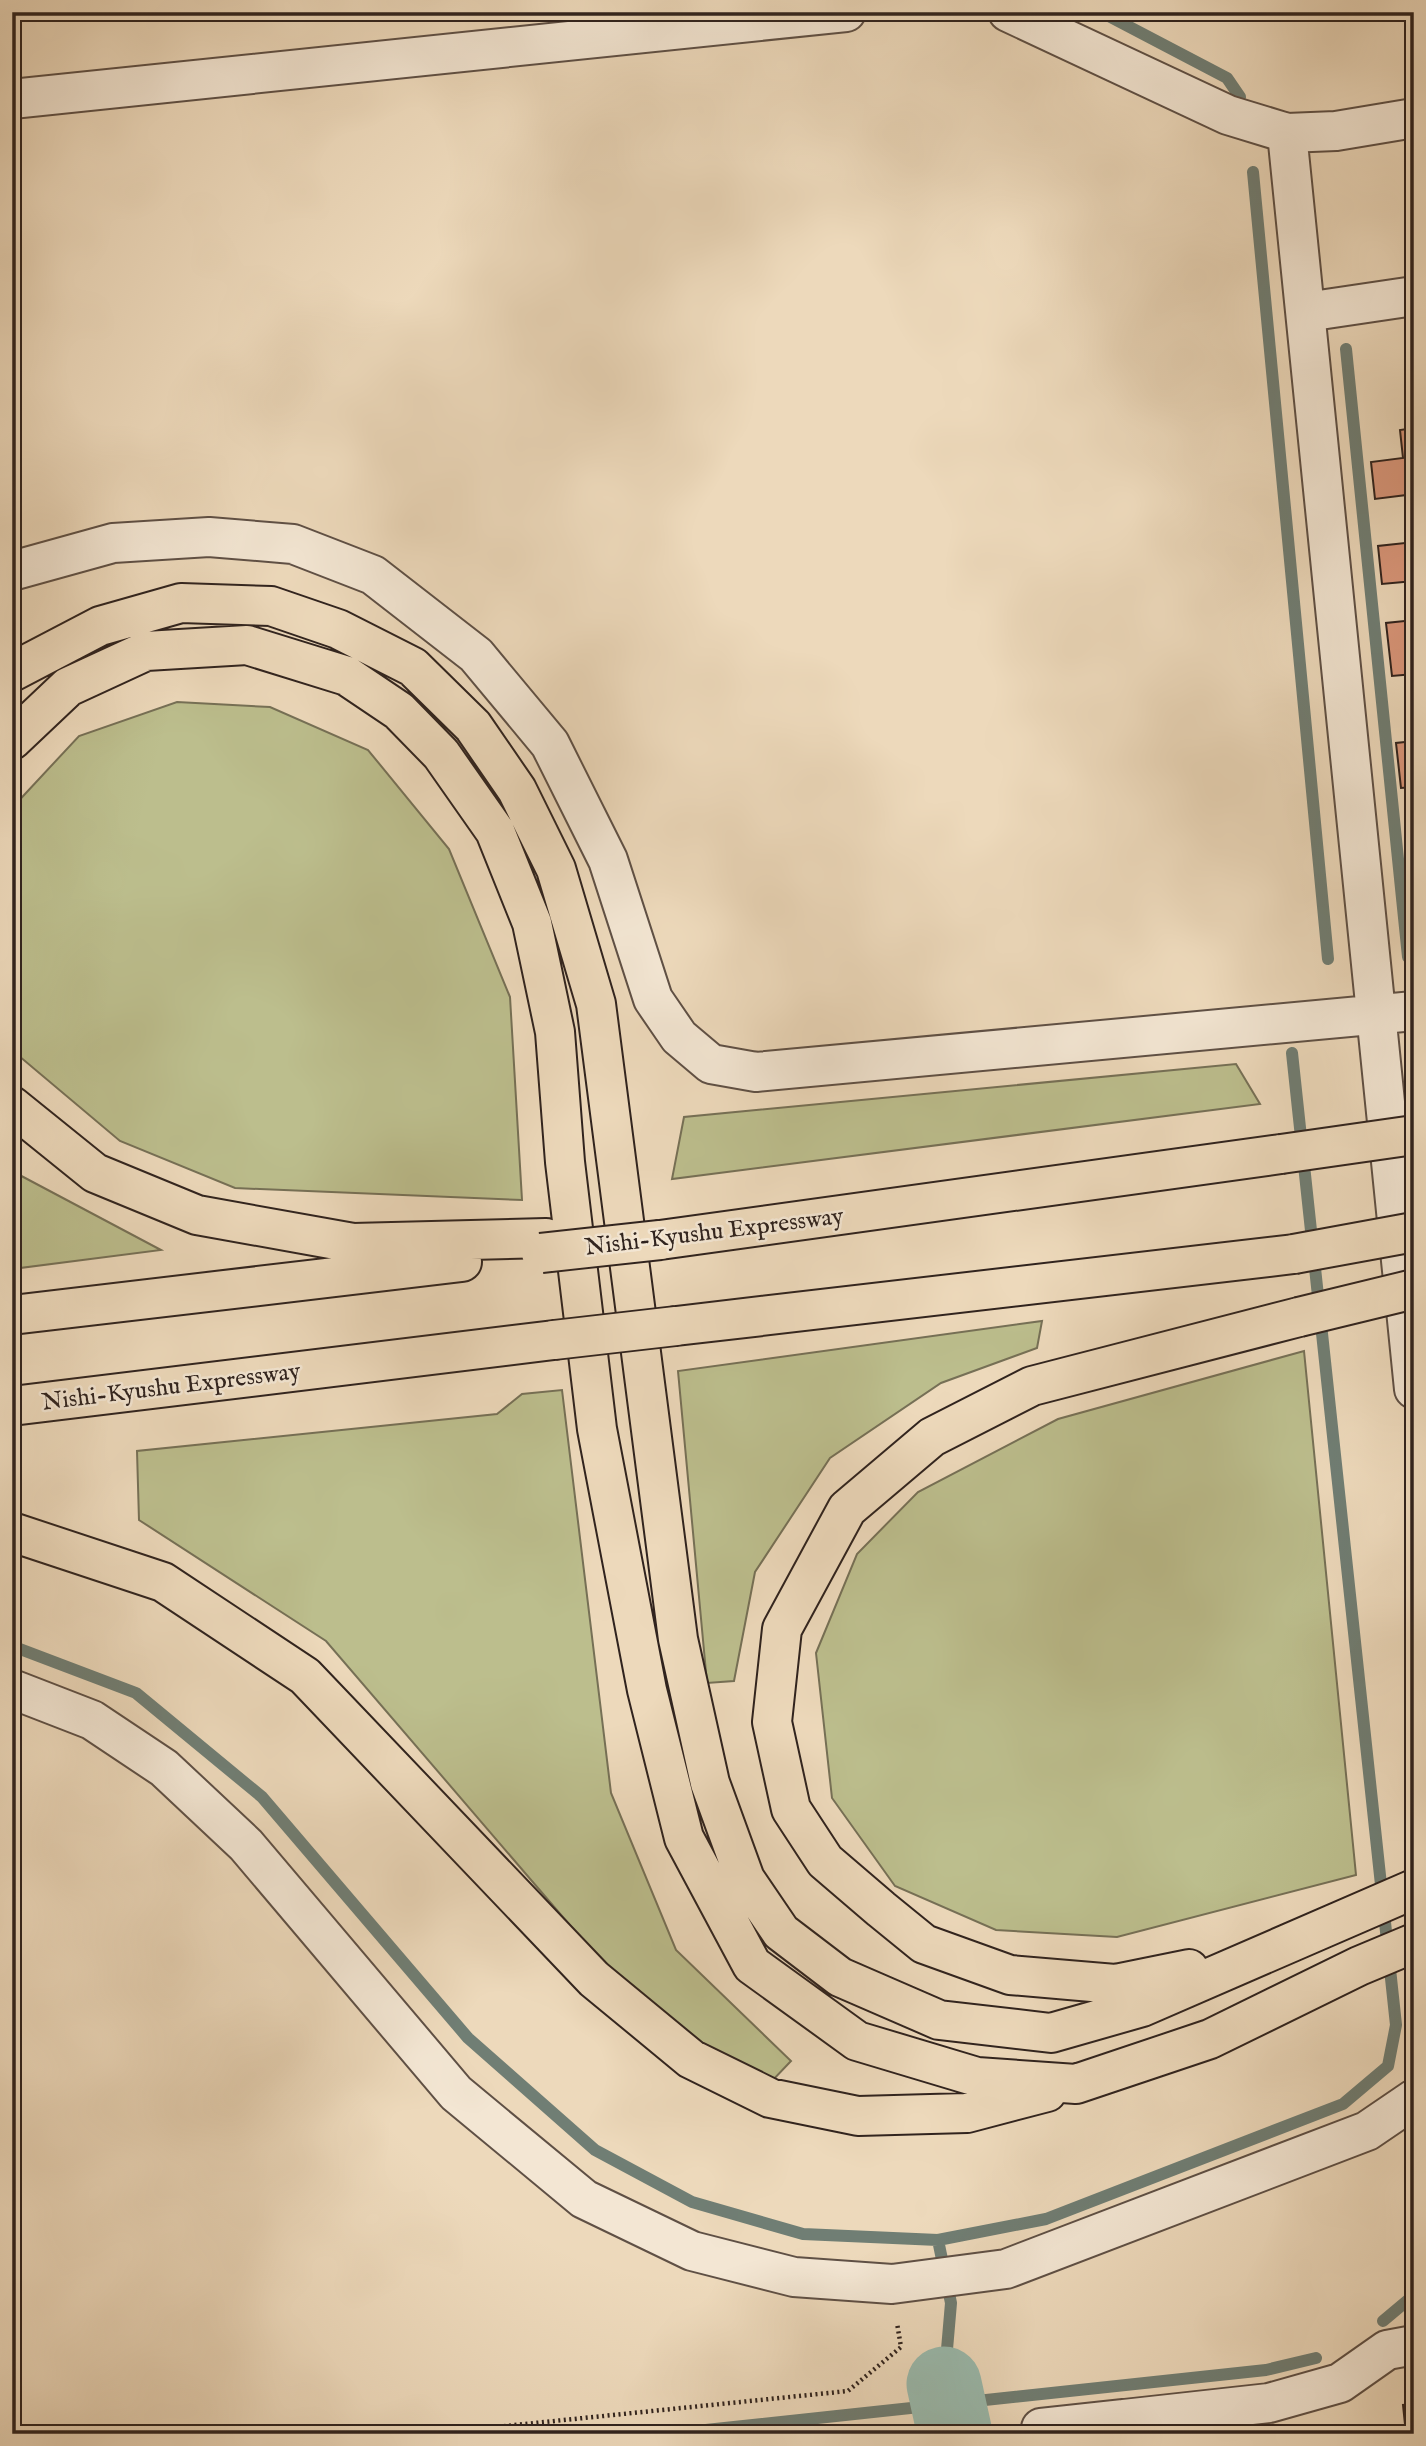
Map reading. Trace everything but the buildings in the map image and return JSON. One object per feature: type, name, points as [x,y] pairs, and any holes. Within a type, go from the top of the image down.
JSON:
[{"type":"highway","points":[[12,672],[100,626],[181,603],[271,606],[338,629],[413,667],[472,726],[517,790],[556,869],[596,1003],[678,1639],[710,1783],[746,1879],[781,1933],[840,1977],[939,2020],[1051,2034],[1142,2007],[1414,1889]]},
{"type":"highway","points":[[12,740],[68,688],[146,651],[247,645],[347,676],[399,710],[441,754],[495,831],[532,923],[555,1032],[565,1162],[597,1429],[647,1690],[684,1838],[752,1965],[857,2041],[977,2077],[1076,2084]]},
{"type":"highway","points":[[12,1106],[95,1173],[197,1215],[353,1243],[543,1245],[660,1240]]},
{"type":"highway","name":"Nishi-Kyushu Expressway","points":[[12,1315],[543,1245],[607,1246],[660,1240],[1414,1135]]},
{"type":"highway","name":"Nishi-Kyushu Expressway","points":[[12,1406],[615,1332],[1294,1254],[1414,1232]]},
{"type":"highway","points":[[1260,1954],[1115,1984],[1010,1975],[924,1944],[825,1861],[791,1809],[772,1722],[782,1629],[847,1509],[932,1437],[1032,1386],[1414,1289]]},
{"type":"highway","points":[[12,1532],[163,1582],[305,1676],[594,1979],[691,2059],[770,2098],[858,2116],[967,2113],[1076,2084],[1210,2039],[1359,1966],[1414,1943]]},
{"type":"street","points":[[12,99],[846,12]]},
{"type":"street","points":[[1008,12],[1228,116],[1287,133],[1336,131],[1414,118]]},
{"type":"street","points":[[1287,133],[1414,1389]]},
{"type":"street","points":[[1306,312],[1414,296]]},
{"type":"street","points":[[12,571],[113,543],[209,537],[293,544],[373,575],[476,655],[550,744],[608,860],[653,999],[679,1037],[710,1064],[756,1072],[1414,1011]]},
{"type":"street","points":[[12,1689],[92,1720],[164,1768],[247,1845],[456,2093],[584,2199],[692,2251],[794,2277],[892,2284],[1006,2269],[1367,2131],[1414,2099]]},
{"type":"street","points":[[1041,2428],[1125,2426],[1269,2403],[1340,2383],[1387,2350],[1414,2345]]},
{"type":"path","points":[[428,2434],[848,2391],[901,2347],[892,2284]]},
{"type":"green space","points":[[177,702],[270,707],[368,750],[449,849],[510,997],[522,1200],[235,1188],[120,1141],[19,1056],[12,1034],[12,808],[79,736]]},
{"type":"green space","points":[[1236,1064],[1260,1104],[672,1179],[684,1117]]},
{"type":"green space","points":[[12,1171],[161,1250],[12,1269]]},
{"type":"green space","points":[[1042,1321],[1037,1348],[941,1383],[830,1458],[755,1572],[734,1681],[707,1683],[678,1371]]},
{"type":"green space","points":[[1304,1351],[1356,1875],[1117,1937],[996,1930],[895,1886],[832,1798],[816,1653],[857,1554],[918,1492],[1058,1419]]},
{"type":"green space","points":[[562,1390],[611,1793],[676,1950],[791,2061],[771,2082],[679,2030],[592,1951],[326,1641],[139,1520],[137,1451],[497,1414],[522,1394]]},
{"type":"waterway","points":[[1101,12],[1227,78],[1240,97]]},
{"type":"waterway","points":[[1253,172],[1328,959]]},
{"type":"waterway","points":[[1346,349],[1408,957]]},
{"type":"waterway","points":[[938,2240],[1046,2219],[1343,2104],[1388,2066],[1396,2025],[1292,1053]]},
{"type":"waterway","points":[[12,1646],[136,1693],[262,1797],[468,2038],[595,2150],[692,2202],[803,2234],[938,2240],[951,2303],[944,2384]]},
{"type":"waterway","points":[[1383,2321],[1414,2295]]},
{"type":"waterway","points":[[668,2434],[1266,2370],[1316,2358]]},
{"type":"waterway","points":[[944,2384],[955,2434]]}]
